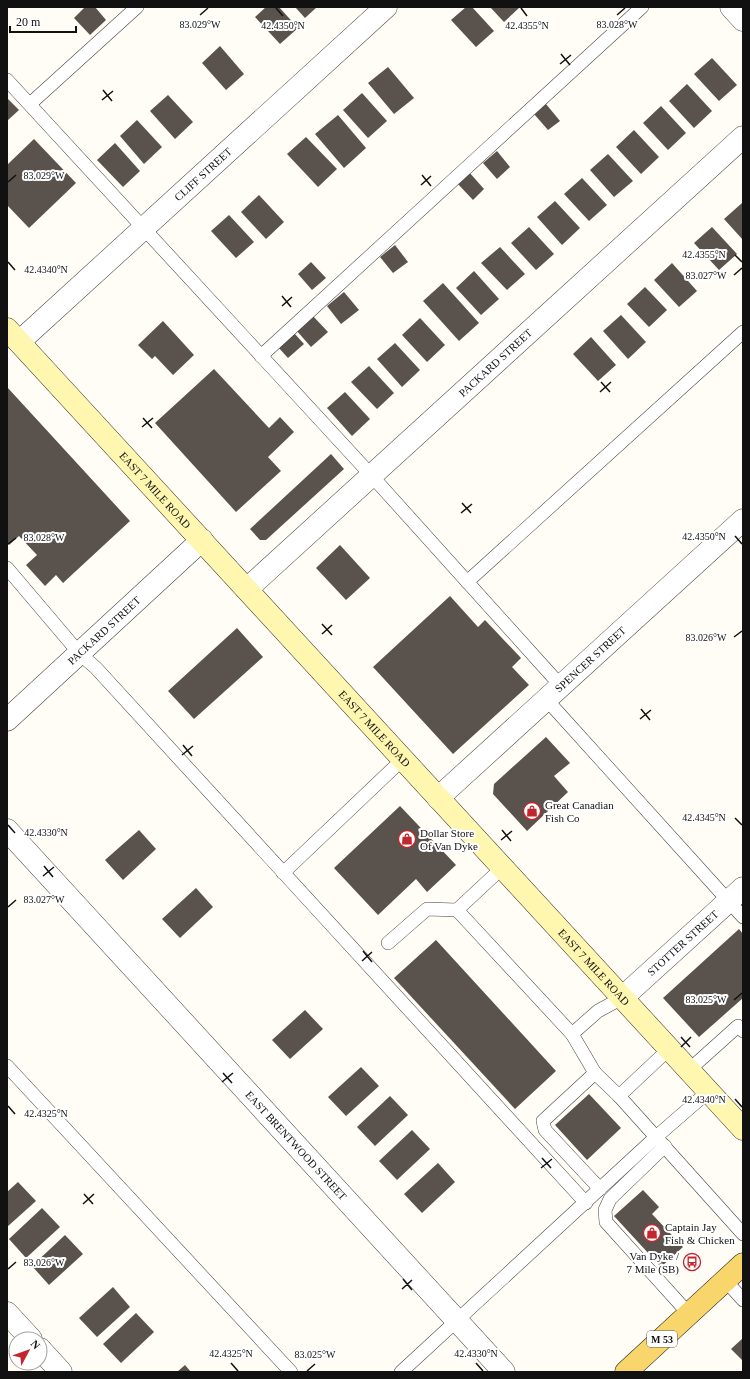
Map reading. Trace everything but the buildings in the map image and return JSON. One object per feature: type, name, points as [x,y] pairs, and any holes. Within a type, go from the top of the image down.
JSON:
[{"type":"main road","name":"M 53","points":[[626,1372],[743,1264]]},
{"type":"street","name":"CLIFF STREET","points":[[13,335],[144,228],[386,7]]},
{"type":"street","points":[[731,7],[743,20]]},
{"type":"street","name":"PACKARD STREET","points":[[247,589],[743,137]]},
{"type":"street","name":"EAST 7 MILE ROAD","points":[[13,335],[743,1129]]},
{"type":"street","name":"SPENCER STREET","points":[[438,798],[743,520]]},
{"type":"street","name":"PACKARD STREET","points":[[7,720],[202,540]]},
{"type":"street","name":"EAST BRENTWOOD STREET","points":[[7,830],[504,1372]]},
{"type":"street","name":"STOTTER STREET","points":[[622,998],[736,894]]},
{"type":"street","points":[[7,1313],[23,1331]]},
{"type":"street","points":[[48,1358],[61,1372]]},
{"type":"lane","points":[[30,104],[137,7]]},
{"type":"lane","points":[[261,356],[642,7]]},
{"type":"lane","points":[[7,80],[467,582],[554,693],[736,894],[743,917]]},
{"type":"lane","points":[[467,582],[743,332]]},
{"type":"lane","points":[[7,568],[80,654],[96,668],[282,873],[586,1203]]},
{"type":"lane","points":[[282,873],[403,759]]},
{"type":"lane","points":[[388,943],[427,909],[457,910],[502,868]]},
{"type":"lane","points":[[457,910],[572,1034],[595,1072],[619,1096],[743,1234]]},
{"type":"lane","points":[[572,1034],[598,1011],[622,998]]},
{"type":"lane","points":[[689,1070],[738,1026],[743,1031]]},
{"type":"lane","points":[[619,1096],[669,1049]]},
{"type":"lane","points":[[7,1066],[291,1372]]},
{"type":"lane","points":[[595,1072],[543,1121],[545,1130],[600,1189]]},
{"type":"lane","points":[[689,1314],[606,1222],[606,1210],[610,1199],[660,1142],[709,1091]]},
{"type":"lane","points":[[401,1372],[600,1189],[660,1142]]},
{"type":"lane","points":[[725,1280],[743,1300]]},
{"type":"place","name":"Great Canadian Fish Co","points":[[532,811]]},
{"type":"place","name":"Dollar Store Of Van Dyke","points":[[407,839]]},
{"type":"place","name":"Captain Jay Fish & Chicken","points":[[652,1233]]},
{"type":"place","name":"Van Dyke / 7 Mile (SB)","points":[[692,1262]]}]
